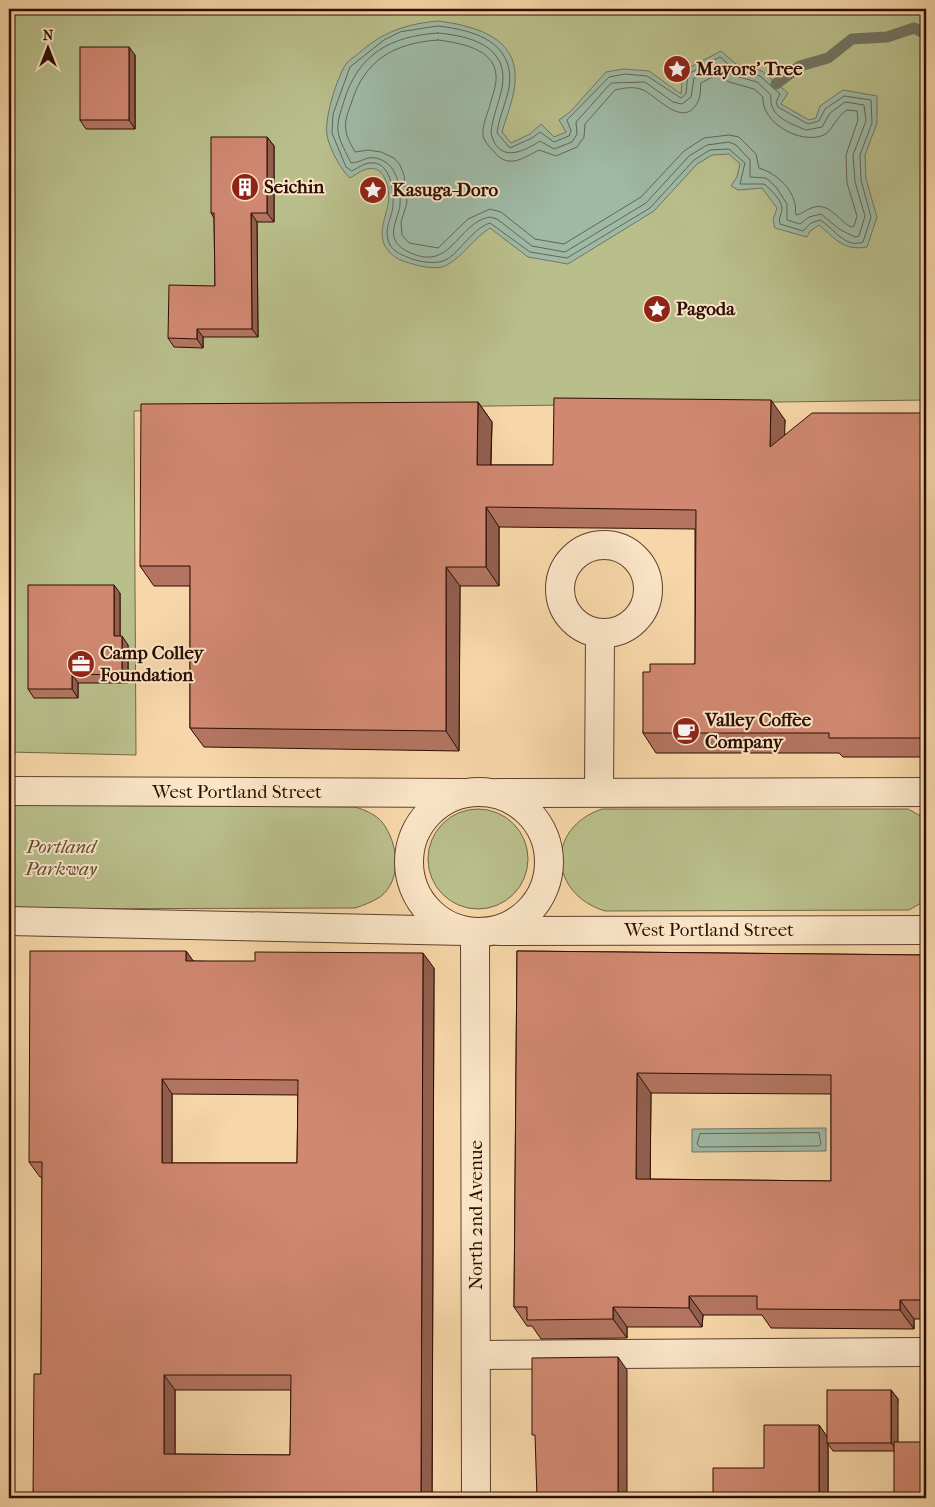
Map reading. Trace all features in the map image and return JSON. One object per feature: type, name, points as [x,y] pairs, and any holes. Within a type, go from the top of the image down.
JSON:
[{"type":"street","points":[[598,792],[600,633]]},
{"type":"street","name":"West Portland Street","points":[[9,791],[926,792]]},
{"type":"street","name":"West Portland Street","points":[[466,792],[443,802],[424,817],[413,838],[408,861],[412,885],[424,906],[442,922],[477,931],[515,922],[533,907],[545,886],[550,863],[546,839],[534,818],[516,802],[494,793]]},
{"type":"street","name":"West Portland Street","points":[[9,921],[477,931],[926,930]]},
{"type":"street","name":"North 2nd Avenue","points":[[476,1498],[477,931]]},
{"type":"street","points":[[477,1355],[926,1352]]},
{"type":"green space","points":[[9,9],[926,9],[926,400],[134,411],[136,755],[9,752]]},
{"type":"green space","name":"Portland Parkway","points":[[9,805],[355,807],[376,817],[387,830],[394,850],[395,871],[387,890],[380,897],[355,908],[9,909]]},
{"type":"green space","points":[[478,809],[488,810],[506,817],[520,831],[527,849],[527,869],[520,887],[506,901],[488,908],[478,909],[468,908],[450,901],[436,887],[429,869],[428,859],[429,849],[436,831],[450,817],[468,810]]},
{"type":"green space","points":[[602,809],[908,809],[926,819],[926,900],[909,910],[605,911],[586,903],[573,891],[564,876],[561,861],[563,845],[571,831],[583,818]]},
{"type":"water","points":[[438,21],[462,25],[487,34],[506,49],[512,59],[515,72],[513,95],[502,132],[511,143],[530,134],[541,124],[554,137],[566,132],[559,120],[570,112],[606,72],[624,69],[649,71],[681,94],[683,71],[721,51],[736,64],[762,71],[788,93],[781,104],[809,120],[816,118],[820,106],[843,90],[877,96],[877,123],[865,155],[866,179],[877,217],[867,247],[852,247],[840,243],[819,225],[810,231],[807,237],[775,228],[773,220],[777,208],[762,188],[738,190],[731,186],[737,177],[740,164],[729,154],[712,155],[697,164],[654,211],[568,264],[528,257],[490,228],[444,267],[426,267],[399,259],[389,252],[384,244],[382,233],[389,200],[386,180],[379,171],[373,169],[365,170],[350,178],[339,164],[330,146],[327,135],[327,119],[335,88],[342,70],[349,61],[367,46],[395,30],[415,24]]},
{"type":"water","points":[[826,1128],[826,1151],[692,1152],[692,1129]]},
{"type":"building","points":[[80,47],[129,47],[129,120],[80,120]]},
{"type":"building","points":[[211,137],[267,137],[267,213],[251,213],[252,329],[197,329],[197,339],[168,338],[169,285],[215,286],[214,213],[211,213]]},
{"type":"building","points":[[554,398],[771,400],[770,447],[812,413],[926,413],[926,738],[829,738],[829,733],[643,733],[643,672],[650,672],[650,664],[695,664],[696,510],[486,507],[486,567],[446,567],[446,731],[190,728],[190,566],[140,566],[141,404],[478,402],[477,465],[553,465]]},
{"type":"building","name":"Camp Colley Foundation","points":[[28,585],[114,585],[114,636],[122,636],[122,675],[72,674],[72,689],[28,689]]},
{"type":"building","points":[[30,951],[186,951],[186,961],[255,961],[255,952],[423,953],[421,1498],[33,1498],[34,1374],[41,1374],[42,1162],[29,1162]],"holes":[[[162,1079],[298,1080],[297,1163],[162,1163]],[[164,1375],[291,1375],[290,1455],[164,1454]]]},
{"type":"building","points":[[517,951],[926,955],[926,1300],[900,1300],[900,1310],[757,1309],[757,1296],[689,1296],[689,1308],[613,1307],[613,1319],[527,1320],[527,1307],[514,1307]],"holes":[[[637,1073],[831,1075],[831,1181],[636,1179]]]},
{"type":"building","points":[[618,1357],[618,1498],[537,1498],[535,1435],[532,1435],[532,1358]]},
{"type":"building","points":[[827,1390],[891,1390],[891,1443],[827,1443]]},
{"type":"building","points":[[764,1425],[819,1425],[819,1498],[713,1498],[713,1468],[764,1468]]},
{"type":"building","points":[[894,1442],[926,1442],[926,1498],[894,1498]]},
{"type":"waterway","points":[[776,84],[800,66],[828,58],[852,39],[887,37],[914,28],[926,34]]},
{"type":"place","name":"Mayors’ Tree","points":[[677,69]]},
{"type":"place","name":"Seichin","points":[[245,187]]},
{"type":"place","name":"Kasuga-Doro","points":[[373,190]]},
{"type":"place","name":"Pagoda","points":[[657,309]]},
{"type":"place","name":"Camp Colley Foundation","points":[[81,664]]},
{"type":"place","name":"Valley Coffee Company","points":[[686,731]]}]
